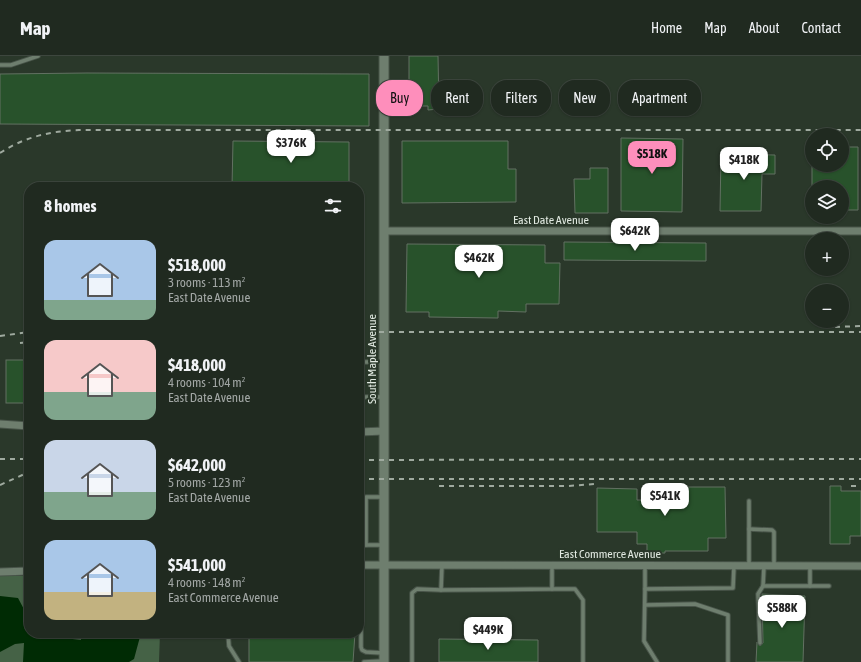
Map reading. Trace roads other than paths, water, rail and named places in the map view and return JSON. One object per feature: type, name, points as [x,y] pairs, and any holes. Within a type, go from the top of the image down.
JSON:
[{"type":"street","name":"South Maple Avenue","points":[[384,56],[384,659]]},
{"type":"street","name":"East Date Avenue","points":[[384,231],[861,231]]},
{"type":"street","points":[[0,424],[24,426]]},
{"type":"street","points":[[364,432],[384,431]]},
{"type":"street","name":"East Commerce Avenue","points":[[364,565],[861,566]]},
{"type":"street","points":[[0,572],[24,571]]},
{"type":"lane","points":[[0,65],[11,65],[38,56]]},
{"type":"lane","points":[[364,362],[384,362]]},
{"type":"lane","points":[[364,397],[384,397]]},
{"type":"lane","points":[[384,497],[366,497],[366,545],[384,545]]},
{"type":"lane","points":[[749,501],[749,566]]},
{"type":"lane","points":[[749,529],[772,530],[774,532],[774,566]]},
{"type":"lane","points":[[442,565],[442,590]]},
{"type":"lane","points":[[552,565],[552,590]]},
{"type":"lane","points":[[645,566],[644,641],[657,662]]},
{"type":"lane","points":[[645,588],[733,588],[734,566]]},
{"type":"lane","points":[[760,642],[758,594],[764,586],[764,566]]},
{"type":"lane","points":[[810,566],[810,586]]},
{"type":"lane","points":[[764,586],[829,586]]},
{"type":"lane","points":[[412,662],[412,593],[417,590],[575,589],[583,600],[583,662]]},
{"type":"lane","points":[[645,605],[695,604],[728,615],[728,662]]},
{"type":"lane","points":[[228,638],[228,646],[239,662]]},
{"type":"lane","points":[[360,638],[362,650],[384,659]]},
{"type":"lane","points":[[364,662],[384,659]]},
{"type":"railway","points":[[0,153],[9,147],[28,139],[48,133],[79,130],[861,130]]},
{"type":"railway","points":[[849,326],[861,326]]},
{"type":"railway","points":[[364,332],[861,332]]},
{"type":"railway","points":[[0,336],[24,333]]},
{"type":"railway","points":[[20,343],[24,343]]},
{"type":"railway","points":[[0,459],[24,459]]},
{"type":"railway","points":[[364,460],[861,459]]},
{"type":"railway","points":[[0,485],[24,474]]},
{"type":"railway","points":[[364,479],[861,479]]},
{"type":"railway","points":[[439,486],[569,486],[595,484]]},
{"type":"railway","points":[[851,486],[861,486]]}]
